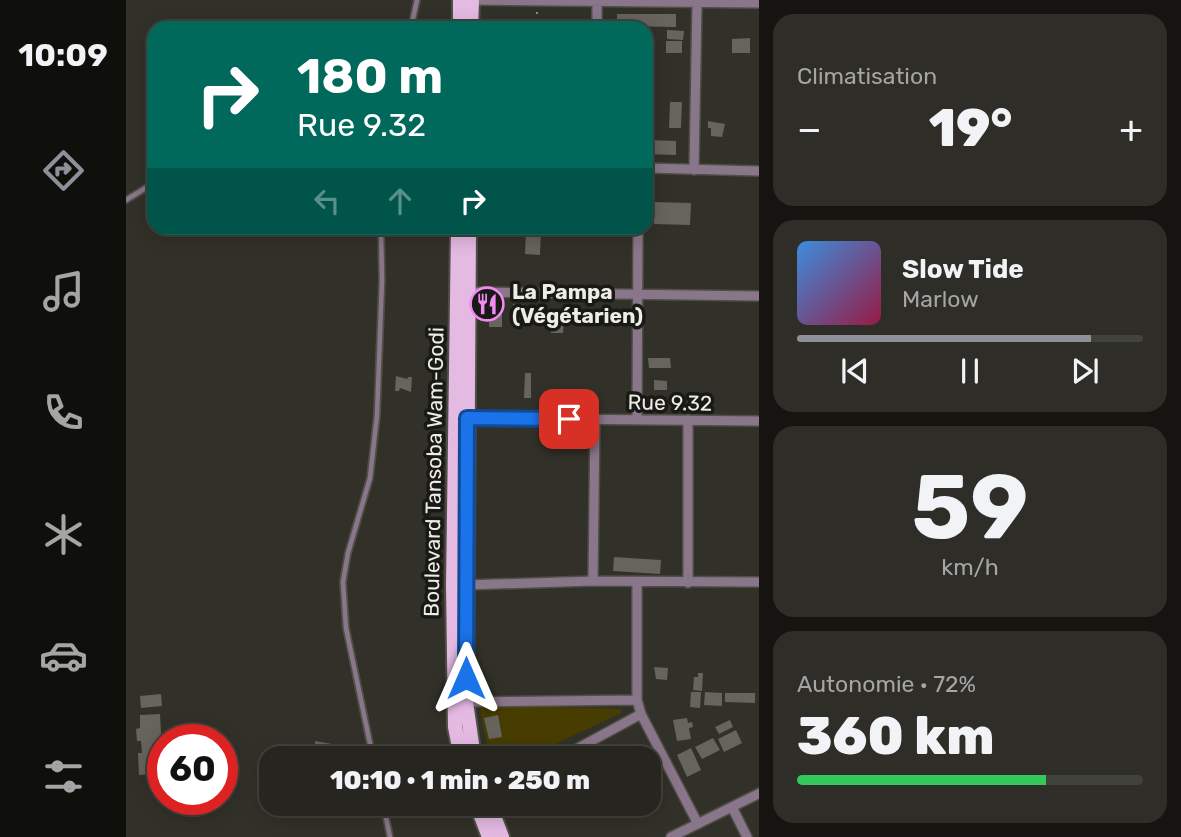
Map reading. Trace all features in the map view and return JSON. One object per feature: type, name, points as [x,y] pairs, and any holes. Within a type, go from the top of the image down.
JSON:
[{"type":"main road","points":[[460,21],[462,0]]},
{"type":"main road","points":[[471,21],[472,0]]},
{"type":"main road","name":"Boulevard Tansoba Wam-Godi","points":[[458,235],[462,292],[461,418],[454,702],[459,746]]},
{"type":"main road","name":"Boulevard Tansoba Wam-Godi","points":[[462,292],[468,235]]},
{"type":"main road","name":"Boulevard Tansoba Wam-Godi","points":[[461,418],[466,702],[472,746]]},
{"type":"main road","points":[[481,816],[489,837]]},
{"type":"main road","points":[[494,816],[502,837]]},
{"type":"street","points":[[462,0],[759,3]]},
{"type":"street","points":[[597,2],[597,21]]},
{"type":"street","points":[[694,170],[697,3]]},
{"type":"street","points":[[653,168],[759,171]]},
{"type":"street","points":[[636,419],[638,235]]},
{"type":"street","points":[[462,292],[759,296]]},
{"type":"street","name":"Rue 9.32","points":[[461,418],[759,421]]},
{"type":"street","points":[[593,581],[595,419]]},
{"type":"street","points":[[688,420],[688,583]]},
{"type":"street","points":[[466,585],[593,581],[759,582]]},
{"type":"street","points":[[637,582],[637,699],[641,714],[698,824]]},
{"type":"street","points":[[466,702],[637,699]]},
{"type":"street","points":[[582,746],[641,714]]},
{"type":"street","points":[[671,837],[759,793]]},
{"type":"street","points":[[732,807],[747,837]]},
{"type":"lane","points":[[412,21],[417,0]]},
{"type":"lane","points":[[126,200],[147,187]]},
{"type":"lane","points":[[371,746],[346,628],[343,582],[348,553],[370,478],[377,415],[382,280],[380,235]]},
{"type":"lane","points":[[386,816],[390,837]]},
{"type":"path","points":[[537,2],[537,21]]},
{"type":"shaded area","points":[[479,705],[621,709],[621,713],[551,746],[488,746]]},
{"type":"building","points":[[617,14],[676,14],[676,27],[653,27],[653,21],[617,21]]},
{"type":"building","points":[[667,30],[684,31],[683,40],[667,39]]},
{"type":"building","points":[[750,38],[750,53],[732,53],[732,39]]},
{"type":"building","points":[[666,41],[682,41],[682,53],[666,53]]},
{"type":"building","points":[[670,102],[682,102],[681,128],[669,128]]},
{"type":"building","points":[[708,121],[725,124],[722,137],[711,136]]},
{"type":"building","points":[[653,140],[676,141],[676,155],[653,154]]},
{"type":"building","points":[[654,202],[691,203],[690,225],[654,224]]},
{"type":"building","points":[[526,235],[541,235],[540,255],[525,254]]},
{"type":"building","points":[[513,304],[524,304],[523,327],[512,327]]},
{"type":"building","points":[[489,312],[502,312],[502,327],[489,327]]},
{"type":"building","points":[[551,320],[564,321],[563,333],[551,333]]},
{"type":"building","points":[[648,358],[670,358],[671,368],[649,368]]},
{"type":"building","points":[[525,373],[531,373],[531,398],[524,398]]},
{"type":"building","points":[[396,376],[407,379],[412,377],[411,392],[400,388],[395,391]]},
{"type":"building","points":[[654,380],[667,381],[667,390],[654,390]]},
{"type":"building","points":[[614,557],[661,560],[660,574],[613,571]]},
{"type":"building","points":[[654,667],[668,668],[667,680],[656,679]]},
{"type":"building","points":[[698,673],[703,673],[702,691],[693,690],[694,677],[698,677]]},
{"type":"building","points":[[691,692],[701,692],[700,708],[690,707]]},
{"type":"building","points":[[705,692],[722,693],[722,706],[704,705]]},
{"type":"building","points":[[725,693],[755,693],[755,703],[725,702]]},
{"type":"building","points":[[161,694],[162,706],[141,708],[140,696]]},
{"type":"building","points":[[160,714],[161,724],[147,724],[147,774],[139,775],[138,753],[142,753],[136,729],[140,728],[140,715]]},
{"type":"building","points":[[498,715],[502,737],[489,739],[484,718]]},
{"type":"building","points":[[687,718],[693,727],[689,728],[691,739],[677,741],[673,720]]},
{"type":"building","points":[[730,720],[733,727],[719,734],[715,727]]},
{"type":"building","points":[[736,730],[742,743],[724,752],[718,739]]},
{"type":"building","points":[[713,738],[720,750],[702,759],[695,747]]},
{"type":"building","points":[[315,741],[343,746],[315,746]]},
{"type":"building","points":[[691,748],[701,770],[687,777],[677,755]]},
{"type":"place","name":"La Pampa (Végétarien)","points":[[487,304]]},
{"type":"route","points":[[466,678],[467,418],[569,419]]}]
